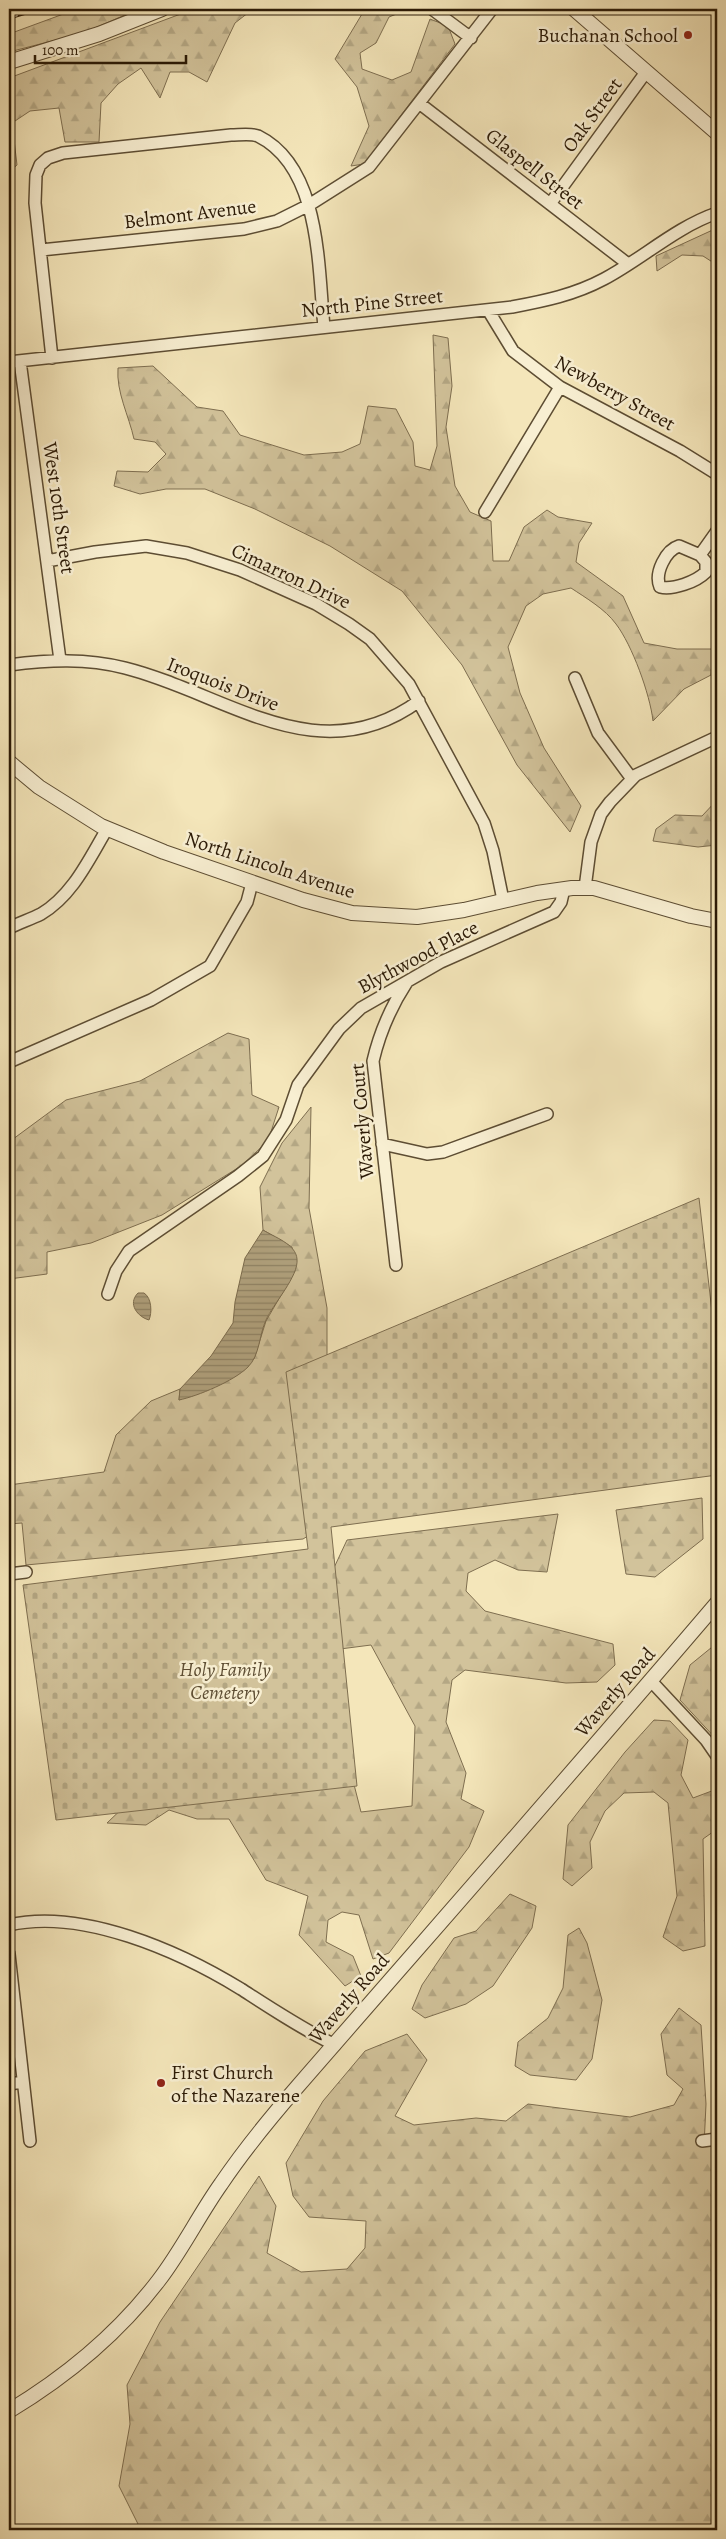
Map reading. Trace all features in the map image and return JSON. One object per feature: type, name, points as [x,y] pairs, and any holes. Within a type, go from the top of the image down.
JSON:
[{"type":"street","points":[[9,62],[99,34],[162,9]]},
{"type":"street","points":[[432,9],[470,38]]},
{"type":"street","name":"Belmont Avenue","points":[[41,250],[244,229],[276,221],[338,190],[370,168],[492,9]]},
{"type":"street","points":[[574,9],[717,133]]},
{"type":"street","name":"Oak Street","points":[[550,204],[646,72]]},
{"type":"street","name":"Glaspell Street","points":[[419,102],[628,264]]},
{"type":"street","points":[[52,358],[35,203],[36,175],[40,165],[48,158],[63,153],[231,135],[256,135],[273,147],[288,162],[301,181],[309,205],[324,326]]},
{"type":"street","name":"North Pine Street","points":[[14,362],[324,326],[488,310],[561,298],[603,280],[693,224],[717,214]]},
{"type":"street","name":"Newberry Street","points":[[488,310],[514,351],[560,388],[680,451],[717,474]]},
{"type":"street","name":"West 10th Street","points":[[14,362],[47,561],[60,660]]},
{"type":"street","points":[[485,512],[560,388]]},
{"type":"street","points":[[700,556],[717,531]]},
{"type":"street","name":"Cimarron Drive","points":[[47,561],[95,552],[146,546],[188,553],[240,570],[316,604],[370,639],[409,684],[484,823],[493,851],[503,900]]},
{"type":"street","points":[[679,546],[700,556],[707,567],[702,577],[672,588],[660,587],[658,577],[670,551],[679,546]]},
{"type":"street","name":"Iroquois Drive","points":[[9,665],[60,660],[90,661],[126,668],[194,691],[273,724],[302,731],[330,731],[381,722],[405,711],[419,701]]},
{"type":"street","points":[[576,678],[598,733],[632,779]]},
{"type":"street","points":[[585,888],[591,842],[601,814],[636,775],[717,737]]},
{"type":"street","name":"North Lincoln Avenue","points":[[9,762],[39,787],[107,829],[252,883],[303,900],[352,913],[417,917],[464,910],[503,900],[564,889],[594,888],[690,916],[717,921]]},
{"type":"street","points":[[9,928],[41,914],[64,896],[78,877],[107,829]]},
{"type":"street","points":[[9,1062],[151,1000],[196,976],[210,966],[247,902],[252,883]]},
{"type":"street","name":"Blythwood Place","points":[[108,1294],[116,1271],[129,1251],[238,1176],[263,1156],[286,1120],[298,1085],[334,1036],[361,1008],[441,962],[554,912],[561,902],[564,889]]},
{"type":"street","name":"Waverly Court","points":[[396,1265],[373,1061],[380,1029],[390,1008],[408,980]]},
{"type":"street","points":[[382,1144],[427,1154],[443,1152],[547,1114]]},
{"type":"street","points":[[9,1574],[26,1572]]},
{"type":"street","name":"Waverly Road","points":[[9,2411],[71,2369],[105,2341],[129,2314],[159,2279],[220,2185],[297,2087],[652,1682],[717,1603]]},
{"type":"street","points":[[652,1682],[701,1734],[717,1756]]},
{"type":"street","points":[[9,1925],[40,1920],[81,1924],[109,1930],[203,1968],[241,1989],[307,2032],[335,2045]]},
{"type":"street","points":[[9,1954],[30,2141]]},
{"type":"street","points":[[9,2084],[23,2082]]},
{"type":"street","points":[[702,2141],[717,2140]]},
{"type":"green space","points":[[77,9],[139,9],[83,33],[9,52],[9,34]]},
{"type":"green space","points":[[194,9],[253,9],[235,23],[207,82],[189,72],[170,72],[160,98],[141,68],[118,84],[101,103],[99,142],[65,142],[59,108],[30,111],[12,123],[17,165],[9,172],[9,78]]},
{"type":"green space","points":[[365,9],[409,9],[389,17],[376,43],[360,53],[362,69],[392,80],[411,72],[430,19],[448,26],[455,44],[364,164],[351,166],[369,126],[357,87],[335,59]]},
{"type":"green space","points":[[717,228],[717,265],[703,256],[682,255],[657,271],[656,256]]},
{"type":"green space","points":[[433,335],[448,338],[452,386],[446,427],[455,486],[470,512],[491,521],[493,561],[509,561],[524,527],[547,510],[558,517],[592,523],[579,543],[576,562],[623,596],[644,643],[677,649],[713,649],[711,675],[684,689],[653,721],[648,697],[634,657],[622,633],[606,613],[571,588],[543,594],[526,606],[508,647],[520,693],[544,748],[581,806],[570,832],[517,765],[462,665],[402,591],[330,546],[255,509],[205,489],[166,489],[140,494],[114,486],[117,471],[148,472],[166,454],[155,442],[134,439],[119,386],[118,368],[153,366],[197,407],[223,411],[240,435],[304,455],[342,452],[360,444],[368,406],[396,409],[413,442],[415,466],[430,470],[437,446]]},
{"type":"green space","points":[[717,800],[717,845],[698,847],[653,841],[656,829],[675,815],[702,816]]},
{"type":"green space","points":[[228,1033],[249,1039],[252,1095],[279,1107],[268,1141],[241,1166],[162,1215],[91,1243],[47,1252],[47,1274],[9,1279],[9,1142],[66,1100],[140,1081]]},
{"type":"green space","points":[[311,1107],[309,1208],[327,1308],[327,1364],[316,1531],[303,1539],[26,1565],[22,1523],[9,1524],[9,1485],[104,1472],[116,1435],[151,1401],[180,1389],[179,1400],[254,1359],[266,1321],[295,1271],[292,1247],[263,1230],[260,1187],[282,1143]]},
{"type":"green space","name":"Holy Family Cemetery","points":[[699,1198],[717,1356],[717,1475],[331,1527],[357,1786],[56,1820],[23,1585],[308,1549],[286,1372]]},
{"type":"green space","points":[[702,1498],[703,1539],[655,1577],[626,1574],[616,1510]]},
{"type":"green space","points":[[558,1514],[547,1572],[518,1570],[495,1560],[468,1573],[466,1591],[485,1611],[613,1644],[615,1665],[597,1682],[566,1683],[465,1670],[452,1680],[446,1722],[466,1773],[461,1799],[484,1811],[469,1847],[389,1953],[373,1959],[359,1915],[342,1912],[328,1920],[326,1942],[353,1956],[361,1976],[345,1986],[299,1935],[308,1896],[266,1880],[229,1819],[197,1819],[169,1810],[146,1825],[107,1823],[129,1802],[348,1761],[361,1812],[412,1806],[415,1726],[371,1645],[340,1649],[332,1572],[347,1540]]},
{"type":"green space","points":[[717,1643],[717,1740],[680,1700],[690,1665]]},
{"type":"green space","points":[[654,1720],[670,1721],[688,1740],[681,1775],[693,1798],[717,1789],[717,1829],[703,1839],[705,1946],[683,1951],[663,1937],[677,1896],[668,1803],[654,1792],[624,1793],[605,1811],[590,1842],[592,1868],[572,1886],[563,1879],[568,1825],[625,1752]]},
{"type":"green space","points":[[510,1894],[536,1906],[532,1928],[493,1986],[466,2004],[425,2018],[412,2009],[422,1985],[454,1938],[476,1931]]},
{"type":"green space","points":[[579,1928],[587,1943],[602,2000],[592,2059],[576,2080],[530,2075],[515,2066],[518,2042],[548,2018],[563,1988],[568,1935]]},
{"type":"green space","points":[[679,2008],[701,2025],[706,2104],[704,2146],[717,2147],[717,2530],[141,2530],[119,2486],[130,2424],[127,2385],[160,2322],[259,2176],[276,2206],[267,2253],[301,2272],[347,2269],[365,2248],[366,2221],[309,2217],[293,2196],[286,2163],[323,2101],[365,2051],[407,2034],[427,2060],[395,2116],[414,2125],[476,2118],[506,2121],[528,2104],[630,2117],[674,2105],[683,2089],[667,2075],[661,2034]]},
{"type":"shaded area","points":[[263,1230],[293,1249],[296,1254],[297,1266],[290,1282],[269,1313],[255,1357],[248,1367],[234,1378],[196,1395],[179,1400],[180,1389],[211,1356],[233,1323],[235,1302],[245,1258]]},
{"type":"shaded area","points":[[138,1293],[144,1293],[149,1298],[151,1314],[149,1320],[135,1310],[134,1301]]},
{"type":"railway","points":[[9,17],[36,9]]},
{"type":"place","name":"Buchanan School","points":[[688,35]]},
{"type":"place","name":"First Church of the Nazarene","points":[[161,2083]]}]
